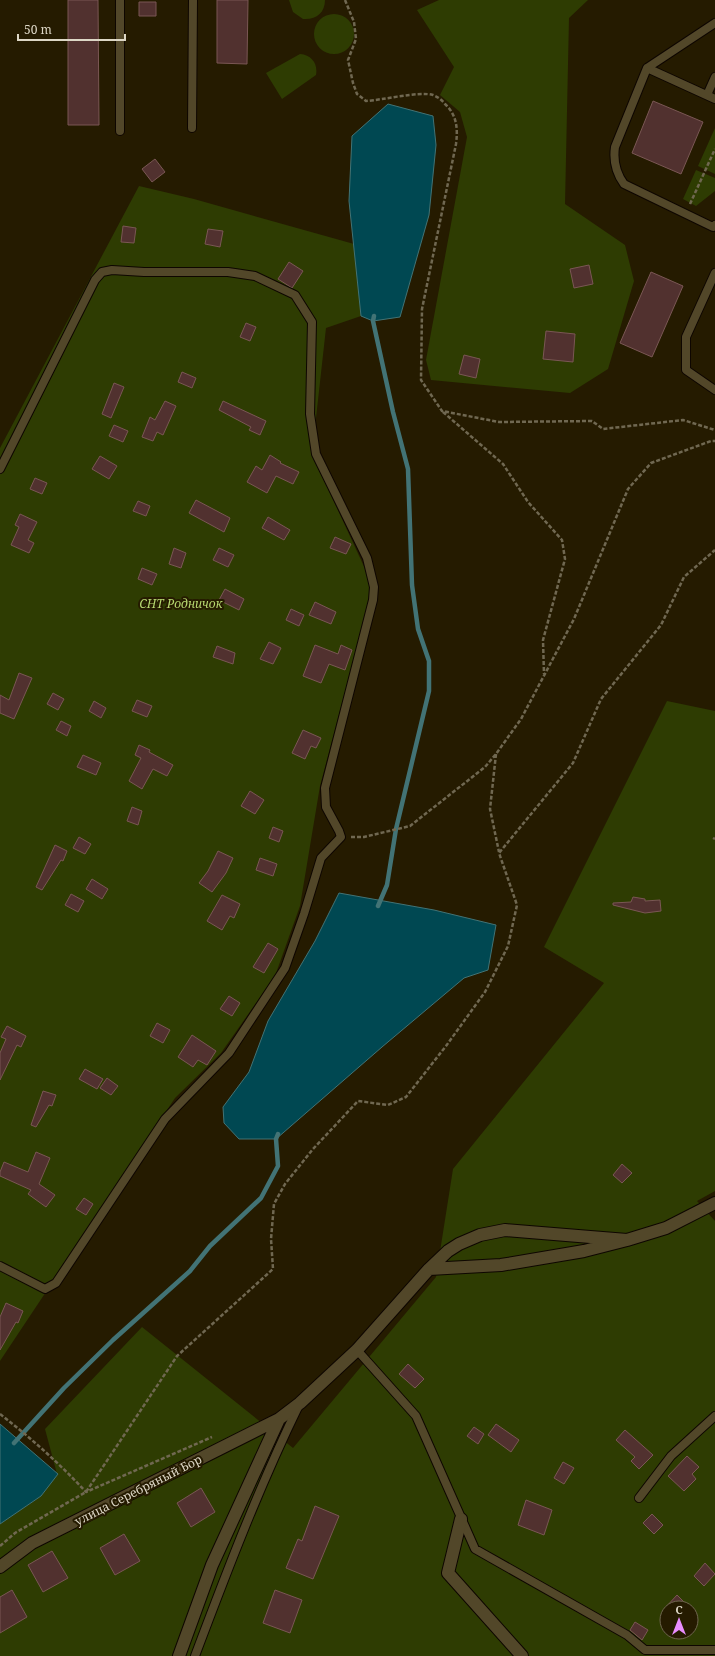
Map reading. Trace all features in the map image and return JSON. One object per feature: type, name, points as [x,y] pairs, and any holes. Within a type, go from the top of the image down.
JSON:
[{"type":"street","points":[[429,1269],[501,1265],[584,1251],[666,1228],[715,1203]]},
{"type":"street","name":"улица Серебряный Бор","points":[[0,1567],[32,1543],[279,1419],[300,1403],[357,1350],[429,1269],[448,1251],[459,1244],[480,1235],[504,1230],[627,1240]]},
{"type":"street","points":[[179,1656],[212,1566],[279,1419]]},
{"type":"street","points":[[461,1519],[448,1573],[522,1656]]},
{"type":"lane","points":[[120,0],[120,131]]},
{"type":"lane","points":[[192,128],[193,0]]},
{"type":"lane","points":[[715,24],[647,68],[615,147],[614,160],[619,177],[624,184],[713,227],[715,225]]},
{"type":"lane","points":[[647,68],[715,99]]},
{"type":"lane","points":[[707,95],[715,77]]},
{"type":"lane","points":[[0,469],[95,280],[102,272],[112,270],[144,272],[228,272],[255,276],[295,295],[312,322],[310,414],[316,454],[367,558],[374,587],[374,600],[325,788],[326,807],[341,837],[321,858],[304,914],[285,968],[229,1053],[165,1119],[56,1283],[45,1289],[0,1266]]},
{"type":"lane","points":[[715,273],[686,337],[686,370],[715,390]]},
{"type":"lane","points":[[357,1350],[416,1416],[475,1549],[628,1635],[645,1650],[715,1650]]},
{"type":"lane","points":[[195,1656],[226,1573],[286,1432],[300,1403]]},
{"type":"lane","points":[[639,1498],[670,1456],[715,1416]]},
{"type":"path","points":[[345,0],[354,22],[356,38],[348,60],[357,94],[366,101],[431,94],[438,97],[450,109],[456,120],[458,129],[456,144],[422,309],[421,380],[442,411],[504,464],[528,502],[562,540],[565,559],[543,640],[544,674]]},
{"type":"path","points":[[685,213],[715,149]]},
{"type":"path","points":[[442,411],[499,422],[592,421],[603,429],[682,420],[715,430]]},
{"type":"path","points":[[341,837],[364,837],[410,826],[485,767],[521,719],[574,619],[628,489],[651,463],[711,441],[715,441]]},
{"type":"path","points":[[499,853],[573,763],[601,699],[661,625],[684,577],[715,550]]},
{"type":"path","points":[[86,1492],[177,1356],[273,1269],[271,1239],[274,1204],[285,1184],[294,1172],[313,1149],[358,1101],[388,1105],[406,1097],[446,1046],[485,992],[508,946],[517,905],[499,853],[490,809],[496,754]]},
{"type":"path","points":[[0,1414],[25,1433],[72,1476],[86,1492]]},
{"type":"path","points":[[0,1546],[15,1533],[86,1492],[215,1435]]},
{"type":"green space","points":[[289,0],[325,0],[325,5],[316,17],[303,19],[293,12]]},
{"type":"green space","points":[[439,0],[588,0],[569,18],[565,204],[625,245],[634,281],[608,369],[570,393],[431,380],[426,360],[467,137],[460,112],[440,95],[454,67],[417,10]]},
{"type":"green space","points":[[334,14],[342,16],[348,20],[352,26],[354,34],[352,42],[348,48],[342,52],[334,54],[326,52],[320,48],[316,42],[314,34],[316,26],[320,20],[326,16]]},
{"type":"green space","points":[[300,54],[311,58],[316,67],[316,75],[282,99],[266,73]]},
{"type":"green space","points":[[715,128],[715,174],[698,166]]},
{"type":"green space","points":[[696,170],[715,178],[715,191],[696,206],[683,199]]},
{"type":"green space","name":"СНТ Родничок","points":[[139,186],[194,199],[354,244],[361,316],[326,328],[312,454],[373,586],[320,786],[300,906],[275,976],[221,1053],[175,1098],[0,1361],[0,448]]},
{"type":"green space","points":[[667,701],[715,711],[715,1191],[697,1201],[715,1221],[715,1656],[0,1656],[0,1524],[41,1496],[57,1474],[45,1429],[142,1327],[293,1448],[436,1277],[453,1169],[604,983],[544,947]]},
{"type":"water","points":[[388,104],[433,116],[436,145],[429,215],[400,317],[373,321],[361,316],[349,201],[352,136]]},
{"type":"water","points":[[339,893],[434,910],[496,925],[488,970],[464,978],[276,1139],[239,1139],[224,1123],[223,1107],[249,1072],[268,1021],[315,941]]},
{"type":"water","points":[[0,1424],[58,1474],[41,1496],[0,1524]]},
{"type":"building","points":[[68,0],[98,0],[99,125],[68,125]]},
{"type":"building","points":[[217,0],[248,0],[247,64],[217,63]]},
{"type":"building","points":[[139,2],[156,2],[156,16],[139,16]]},
{"type":"building","points":[[653,101],[703,122],[681,174],[632,153]]},
{"type":"building","points":[[155,159],[165,172],[152,182],[142,169]]},
{"type":"building","points":[[123,226],[136,228],[134,243],[121,242]]},
{"type":"building","points":[[208,229],[223,231],[220,247],[205,244]]},
{"type":"building","points":[[289,262],[303,271],[292,288],[278,279]]},
{"type":"building","points":[[589,265],[593,284],[574,288],[570,269]]},
{"type":"building","points":[[651,272],[683,286],[652,357],[620,343]]},
{"type":"building","points":[[246,323],[256,327],[250,341],[240,337]]},
{"type":"building","points":[[546,331],[575,334],[573,362],[543,359]]},
{"type":"building","points":[[464,355],[480,359],[476,378],[459,374]]},
{"type":"building","points":[[182,372],[196,378],[192,388],[178,382]]},
{"type":"building","points":[[114,383],[124,387],[111,418],[102,414]]},
{"type":"building","points":[[165,401],[176,406],[163,435],[157,432],[153,441],[142,437],[150,417],[155,420]]},
{"type":"building","points":[[223,401],[266,421],[260,435],[249,430],[251,427],[219,410]]},
{"type":"building","points":[[114,425],[128,431],[123,442],[109,436]]},
{"type":"building","points":[[270,455],[281,462],[280,463],[299,472],[293,484],[276,476],[267,493],[247,482],[256,466],[262,470]]},
{"type":"building","points":[[100,456],[117,466],[109,479],[92,469]]},
{"type":"building","points":[[35,478],[47,483],[42,494],[30,489]]},
{"type":"building","points":[[196,500],[230,518],[224,532],[189,513]]},
{"type":"building","points":[[138,501],[150,506],[146,516],[133,511]]},
{"type":"building","points":[[20,514],[37,522],[28,540],[34,543],[29,553],[11,545],[19,527],[15,525]]},
{"type":"building","points":[[268,517],[290,530],[284,540],[262,528]]},
{"type":"building","points":[[335,537],[351,544],[346,554],[330,548]]},
{"type":"building","points":[[174,548],[186,553],[181,568],[169,564]]},
{"type":"building","points":[[219,548],[234,555],[228,567],[213,560]]},
{"type":"building","points":[[142,568],[157,574],[152,585],[138,579]]},
{"type":"building","points":[[225,589],[244,599],[239,610],[219,600]]},
{"type":"building","points":[[315,602],[336,612],[331,624],[309,615]]},
{"type":"building","points":[[291,609],[304,615],[299,626],[286,620]]},
{"type":"building","points":[[269,642],[281,648],[273,664],[260,659]]},
{"type":"building","points":[[315,645],[338,654],[341,645],[352,650],[345,670],[329,664],[321,683],[303,676]]},
{"type":"building","points":[[217,646],[235,653],[233,664],[213,657]]},
{"type":"building","points":[[19,673],[32,678],[14,719],[0,713],[0,695],[9,700]]},
{"type":"building","points":[[53,693],[64,699],[58,710],[47,704]]},
{"type":"building","points":[[137,700],[152,706],[147,717],[132,711]]},
{"type":"building","points":[[94,701],[106,708],[101,718],[89,711]]},
{"type":"building","points":[[61,721],[71,726],[67,736],[56,730]]},
{"type":"building","points":[[303,730],[321,738],[316,748],[311,746],[305,759],[292,753]]},
{"type":"building","points":[[139,745],[150,750],[149,752],[173,765],[167,776],[153,769],[142,789],[129,781],[141,758],[135,755]]},
{"type":"building","points":[[83,755],[101,763],[96,775],[77,767]]},
{"type":"building","points":[[250,791],[264,800],[255,814],[241,806]]},
{"type":"building","points":[[132,807],[142,811],[138,825],[127,821]]},
{"type":"building","points":[[273,827],[283,831],[279,842],[269,838]]},
{"type":"building","points":[[79,837],[91,844],[85,854],[73,848]]},
{"type":"building","points":[[55,845],[67,851],[63,861],[61,860],[42,890],[36,887]]},
{"type":"building","points":[[218,851],[233,858],[226,873],[212,892],[199,883],[208,871]]},
{"type":"building","points":[[260,858],[277,864],[273,876],[256,870]]},
{"type":"building","points":[[92,879],[108,889],[102,899],[86,889]]},
{"type":"building","points":[[71,894],[84,901],[78,912],[65,905]]},
{"type":"building","points":[[222,895],[240,904],[234,918],[230,916],[222,930],[207,921]]},
{"type":"building","points":[[633,897],[645,899],[645,901],[660,900],[661,911],[645,913],[613,905],[613,903],[631,902]]},
{"type":"building","points":[[268,943],[278,949],[264,973],[253,967]]},
{"type":"building","points":[[229,996],[240,1003],[232,1016],[220,1009]]},
{"type":"building","points":[[157,1023],[170,1030],[163,1043],[150,1036]]},
{"type":"building","points":[[7,1026],[26,1036],[21,1047],[17,1045],[0,1080],[0,1053],[6,1039],[1,1037]]},
{"type":"building","points":[[192,1035],[216,1051],[207,1065],[198,1060],[193,1067],[178,1057]]},
{"type":"building","points":[[85,1069],[103,1079],[97,1089],[79,1079]]},
{"type":"building","points":[[107,1078],[118,1086],[111,1095],[100,1088]]},
{"type":"building","points":[[43,1091],[56,1095],[52,1106],[49,1105],[36,1127],[31,1125]]},
{"type":"building","points":[[36,1152],[50,1158],[39,1184],[55,1195],[46,1207],[28,1194],[31,1190],[0,1176],[4,1162],[28,1172]]},
{"type":"building","points":[[622,1164],[632,1173],[622,1183],[613,1175]]},
{"type":"building","points":[[84,1198],[93,1204],[86,1215],[76,1209]]},
{"type":"building","points":[[6,1303],[23,1311],[18,1323],[16,1322],[0,1350],[0,1317]]},
{"type":"building","points":[[408,1364],[424,1379],[415,1388],[399,1374]]},
{"type":"building","points":[[496,1424],[519,1440],[511,1452],[488,1435]]},
{"type":"building","points":[[474,1427],[484,1434],[478,1444],[467,1436]]},
{"type":"building","points":[[625,1430],[653,1455],[639,1469],[631,1461],[635,1457],[616,1440]]},
{"type":"building","points":[[687,1456],[699,1467],[692,1474],[696,1479],[684,1491],[668,1476]]},
{"type":"building","points":[[563,1462],[574,1468],[564,1484],[554,1478]]},
{"type":"building","points":[[201,1488],[215,1512],[191,1527],[177,1503]]},
{"type":"building","points":[[526,1500],[552,1510],[544,1535],[518,1525]]},
{"type":"building","points":[[315,1506],[339,1516],[313,1579],[286,1568],[298,1539],[302,1541]]},
{"type":"building","points":[[652,1514],[663,1525],[654,1534],[643,1523]]},
{"type":"building","points":[[124,1534],[140,1561],[115,1575],[100,1548]]},
{"type":"building","points":[[52,1551],[68,1578],[43,1592],[28,1565]]},
{"type":"building","points":[[705,1563],[715,1574],[704,1586],[694,1576]]},
{"type":"building","points":[[12,1590],[27,1617],[0,1633],[0,1597]]},
{"type":"building","points":[[275,1590],[302,1600],[290,1633],[263,1623]]},
{"type":"building","points":[[677,1595],[682,1600],[672,1600]]},
{"type":"building","points":[[635,1622],[648,1630],[642,1640],[630,1630]]},
{"type":"waterway","points":[[374,316],[373,321],[393,412],[408,469],[412,585],[418,629],[429,661],[429,691],[396,829],[387,885],[378,906]]},
{"type":"waterway","points":[[14,1443],[64,1388],[113,1340],[190,1271],[210,1246],[261,1198],[278,1166],[276,1139],[278,1134]]}]
